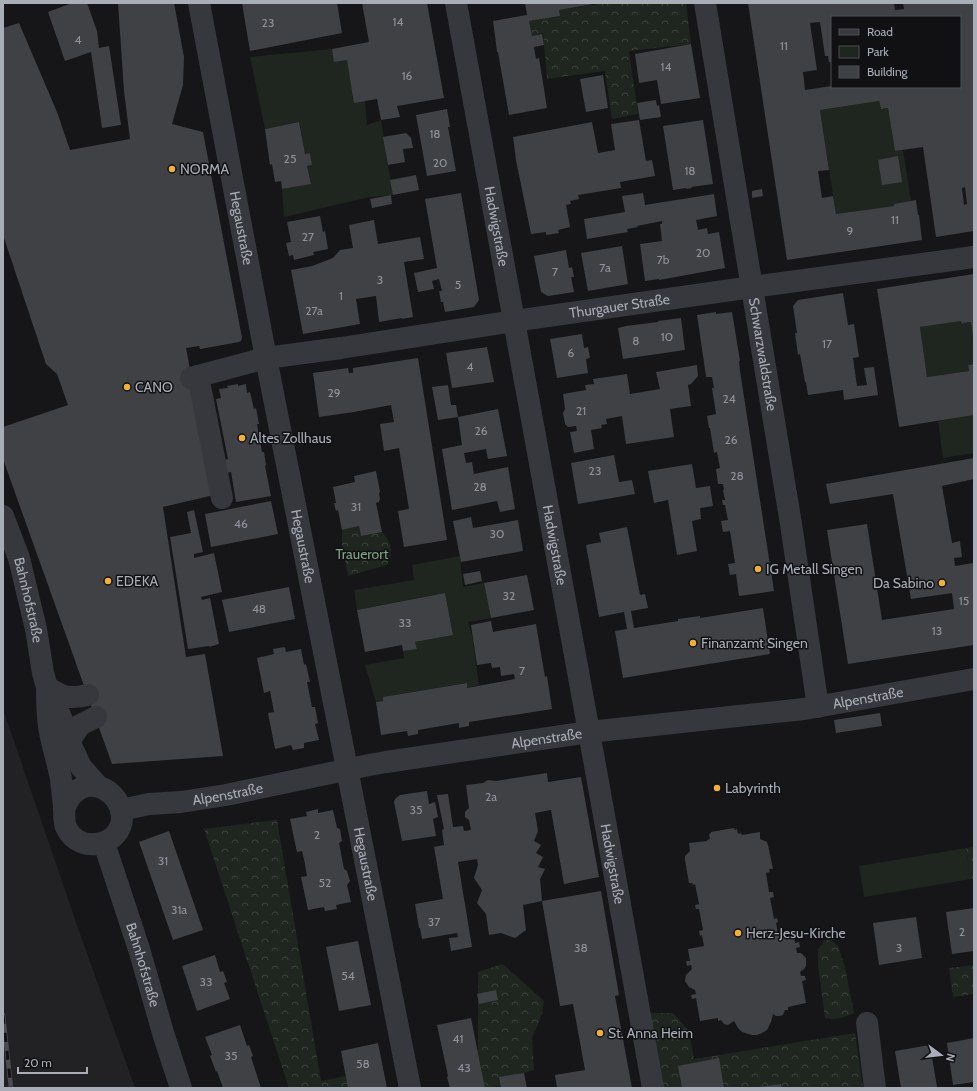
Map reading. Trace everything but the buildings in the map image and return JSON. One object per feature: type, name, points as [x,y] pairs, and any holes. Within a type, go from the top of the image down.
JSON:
[{"type":"street","name":"Hegaustraße","points":[[199,3],[266,358],[286,453],[410,1088]]},
{"type":"street","name":"Hadwigstraße","points":[[456,3],[653,1088]]},
{"type":"street","name":"Schwarzwaldstraße","points":[[705,3],[791,524],[818,707]]},
{"type":"street","name":"Thurgauer Straße","points":[[222,498],[195,377],[266,358],[752,287],[974,257]]},
{"type":"street","name":"Bahnhofstraße","points":[[3,516],[19,558],[36,629],[47,687],[81,767],[99,787],[107,790],[113,795],[121,810]]},
{"type":"street","name":"Alpenstraße","points":[[121,810],[149,804],[181,802],[226,795],[386,762],[589,732],[818,707],[974,679]]},
{"type":"street","name":"Bahnhofstraße","points":[[47,687],[49,731],[60,778],[64,808],[63,818],[66,827],[70,835],[86,844],[95,845],[104,843],[139,949],[164,1036],[181,1088]]},
{"type":"street","points":[[47,687],[60,696],[73,698],[88,694],[79,704],[69,711],[66,732]]},
{"type":"street","points":[[66,732],[96,717]]},
{"type":"street","points":[[64,808],[74,793],[82,788],[99,787]]},
{"type":"street","points":[[104,843],[112,838],[118,830],[122,820],[121,810]]},
{"type":"street","points":[[867,1023],[875,1088]]},
{"type":"shaded area","points":[[3,709],[79,931],[135,1088],[3,1088]]},
{"type":"green space","points":[[605,3],[686,3],[691,44],[629,51],[638,114],[612,119],[605,71],[547,79],[543,33],[532,36],[529,21],[559,16],[559,10]]},
{"type":"green space","points":[[332,49],[335,62],[347,60],[365,101],[367,125],[381,120],[393,195],[370,197],[284,217],[282,189],[311,184],[307,166],[312,165],[310,153],[305,154],[299,122],[265,129],[250,57]]},
{"type":"green space","points":[[879,101],[881,109],[888,108],[895,151],[903,150],[911,201],[894,204],[894,206],[836,214],[820,110]]},
{"type":"green space","points":[[961,321],[962,324],[971,322],[974,343],[974,364],[968,365],[969,371],[927,377],[920,327]]},
{"type":"green space","points":[[974,415],[974,453],[943,458],[938,421]]},
{"type":"green space","name":"Trauerort","points":[[359,526],[361,536],[382,532],[390,544],[391,555],[387,565],[348,576],[342,544],[342,530]]},
{"type":"green space","points":[[460,556],[463,587],[484,583],[491,618],[468,622],[472,635],[479,685],[467,688],[466,683],[383,697],[383,701],[376,702],[365,665],[404,658],[403,651],[417,649],[415,642],[453,635],[445,593],[357,610],[354,590],[414,580],[412,565]]},
{"type":"green space","points":[[277,820],[321,1081],[346,1076],[348,1088],[289,1088],[204,829]]},
{"type":"green space","points":[[974,847],[974,878],[971,879],[966,848]]},
{"type":"green space","points":[[966,848],[971,879],[864,897],[859,866]]},
{"type":"green space","points":[[830,939],[838,946],[845,967],[854,1013],[833,1019],[825,1018],[818,965],[818,950],[824,941]]},
{"type":"green space","points":[[503,964],[544,1001],[542,1014],[532,1038],[534,1070],[500,1077],[501,1086],[485,1088],[478,1052],[478,972]]},
{"type":"green space","points":[[974,965],[974,994],[953,997],[949,968]]},
{"type":"green space","points":[[648,1013],[673,1013],[689,1031],[694,1059],[855,1033],[863,1088],[782,1088],[781,1084],[754,1088],[662,1088]]},
{"type":"railway","points":[[3,1015],[11,1088]]},
{"type":"place","name":"NORMA","points":[[172,169]]},
{"type":"place","name":"CANO","points":[[127,387]]},
{"type":"place","name":"Altes Zollhaus","points":[[242,438]]},
{"type":"place","name":"IG Metall Singen","points":[[758,569]]},
{"type":"place","name":"EDEKA","points":[[108,581]]},
{"type":"place","name":"Da Sabino","points":[[942,583]]},
{"type":"place","name":"Finanzamt Singen","points":[[693,643]]},
{"type":"place","name":"Labyrinth","points":[[717,788]]},
{"type":"place","name":"Herz-Jesu-Kirche","points":[[738,933]]},
{"type":"place","name":"St. Anna Heim","points":[[600,1033]]}]
